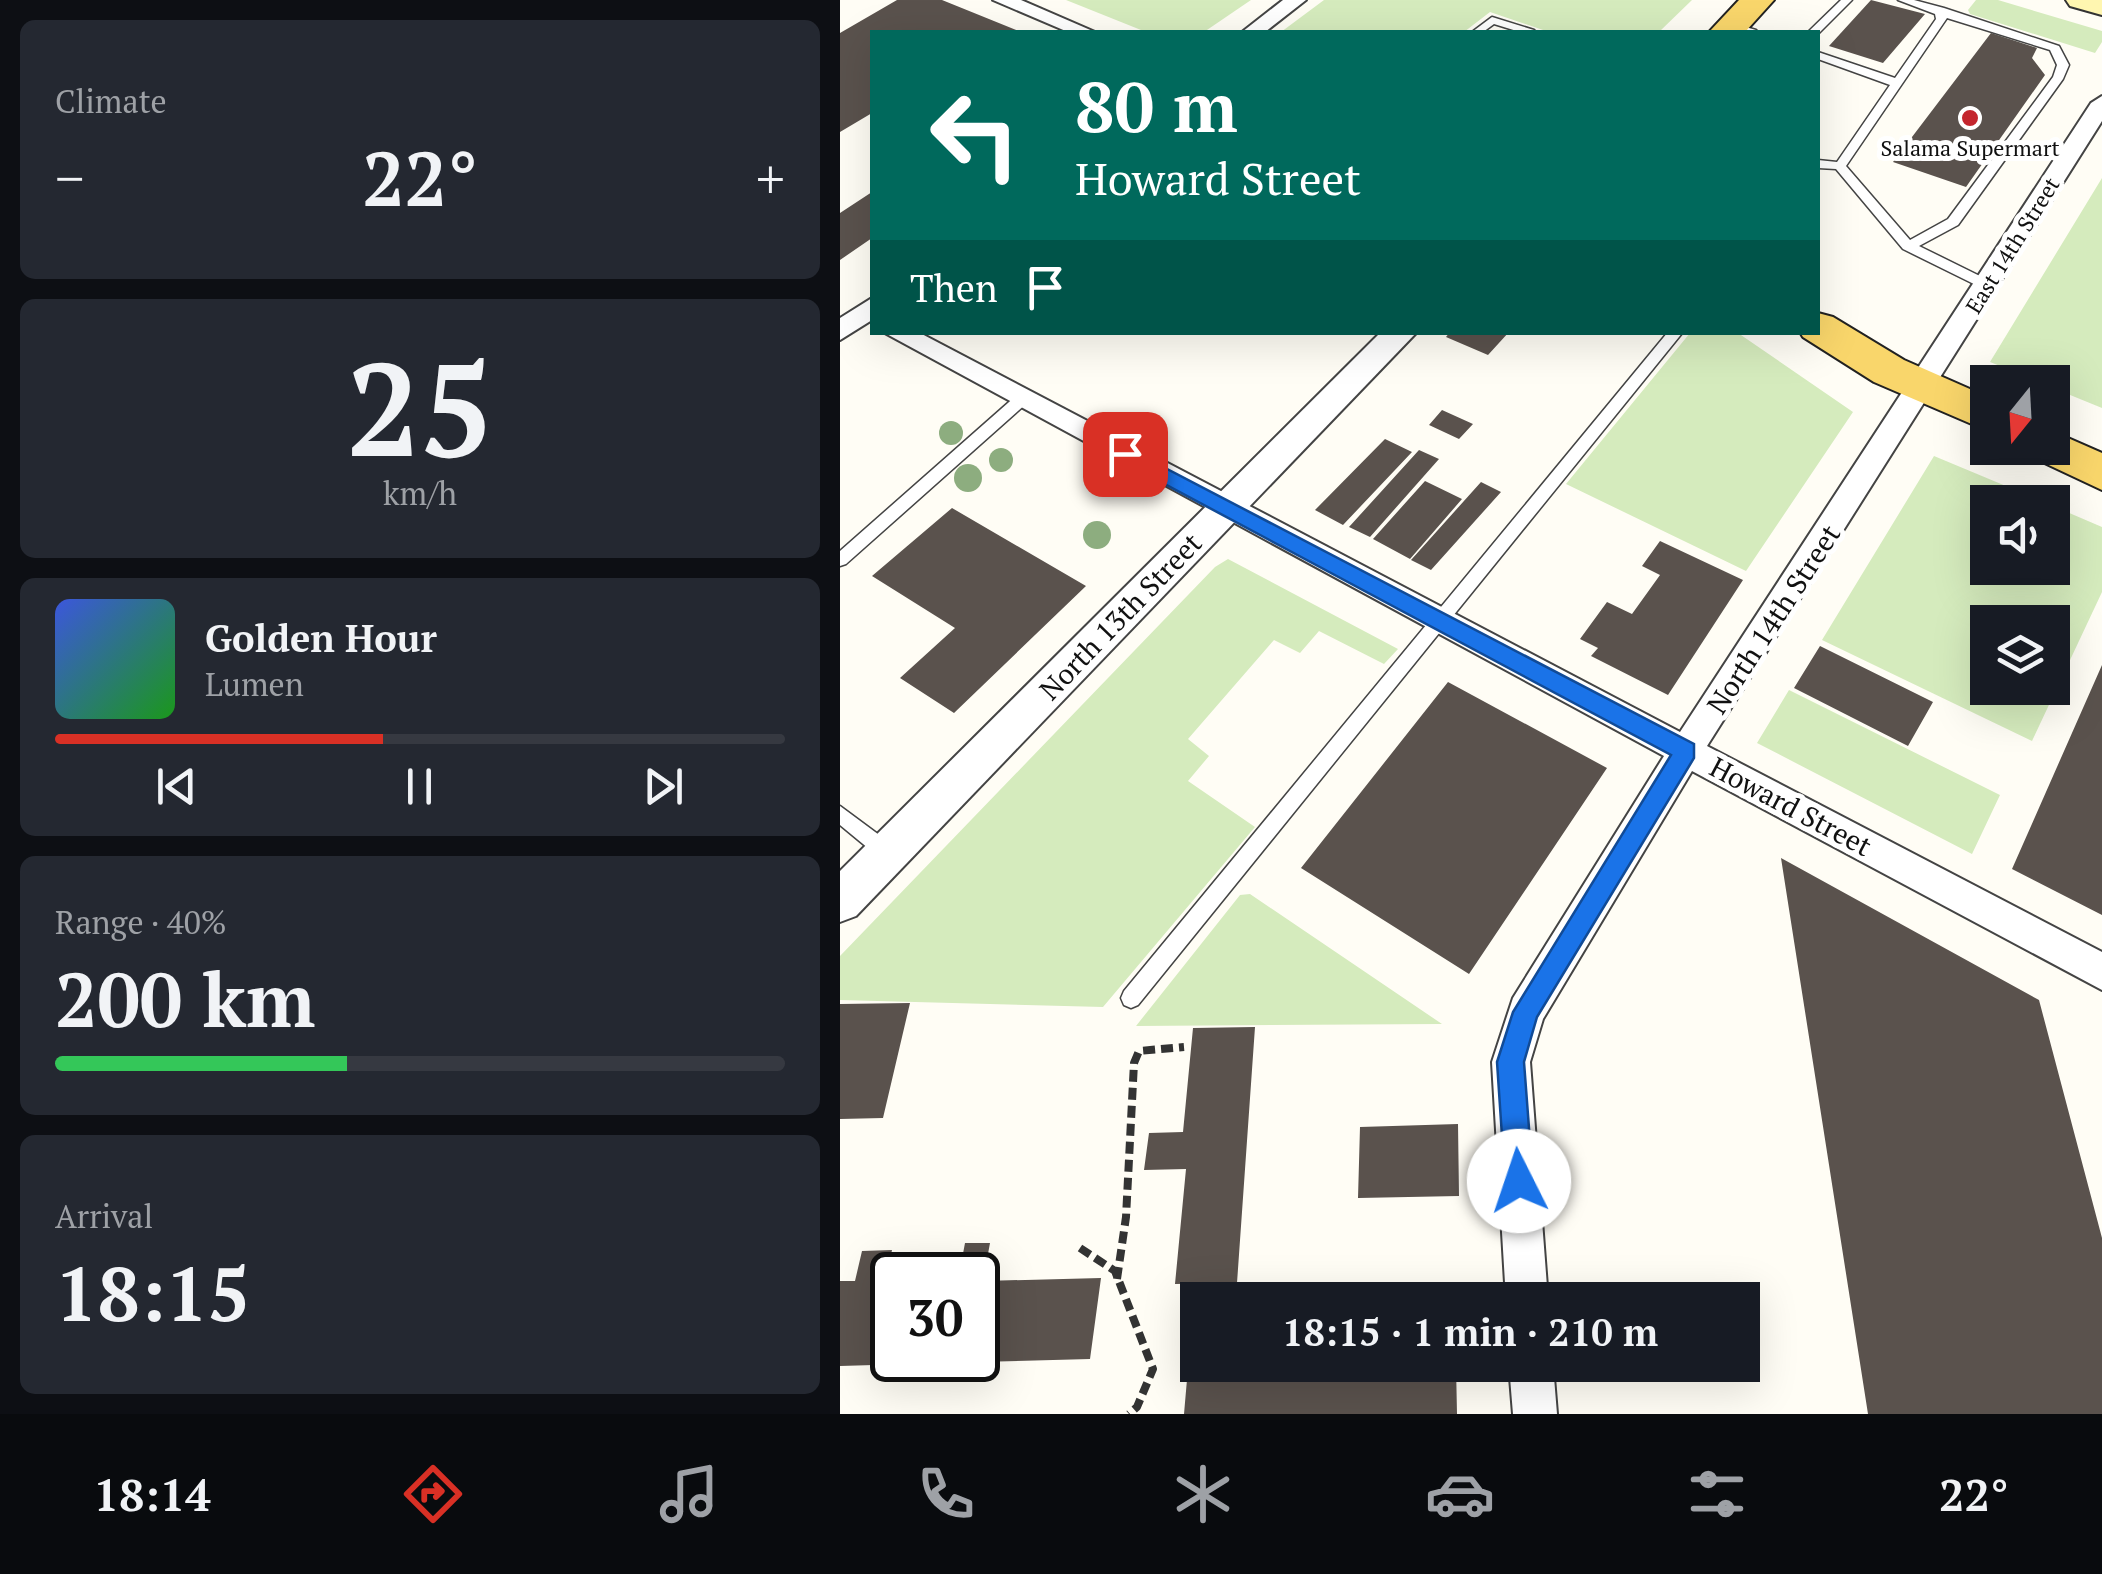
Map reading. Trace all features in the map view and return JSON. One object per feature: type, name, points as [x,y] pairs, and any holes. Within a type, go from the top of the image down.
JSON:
[{"type":"main road","points":[[1737,30],[1758,0]]},
{"type":"main road","points":[[2080,0],[2102,6]]},
{"type":"main road","points":[[1820,328],[1922,388],[1970,408]]},
{"type":"main road","points":[[2070,441],[2102,450]]},
{"type":"main road","points":[[2070,456],[2102,473]]},
{"type":"street","points":[[1004,0],[1080,30]]},
{"type":"street","points":[[1255,30],[1296,0]]},
{"type":"street","name":"East 14th Street","points":[[1922,388],[2095,128],[2102,102]]},
{"type":"street","points":[[840,330],[862,311]]},
{"type":"street","name":"Howard Street","points":[[902,335],[2102,972]]},
{"type":"street","name":"North 13th Street","points":[[840,901],[1399,335]]},
{"type":"street","name":"North 14th Street","points":[[1526,1282],[1511,1062],[1526,1012],[1686,751],[1922,388]]},
{"type":"street","points":[[1533,1382],[1535,1414]]},
{"type":"lane","points":[[1815,30],[1847,0]]},
{"type":"lane","points":[[1903,0],[2055,48],[2062,64],[2059,76],[1953,222],[1908,246]]},
{"type":"lane","points":[[1840,166],[1942,19],[1940,10]]},
{"type":"lane","points":[[1480,30],[1492,20],[1524,30]]},
{"type":"lane","points":[[1820,56],[1898,82]]},
{"type":"lane","points":[[1820,164],[1840,166],[1908,246],[1987,285]]},
{"type":"lane","points":[[1131,998],[1674,335]]},
{"type":"lane","points":[[840,560],[1022,399]]},
{"type":"lane","points":[[840,814],[888,852]]},
{"type":"path","points":[[1117,1278],[1126,1217],[1134,1063],[1139,1051],[1184,1047]]},
{"type":"path","points":[[1080,1248],[1115,1272],[1153,1368],[1138,1407],[1129,1414]]},
{"type":"green space","points":[[1066,0],[1251,0],[1207,30],[1141,30]]},
{"type":"green space","points":[[1324,0],[1692,0],[1661,30],[1543,30],[1490,12],[1467,30],[1284,30]]},
{"type":"green space","points":[[1976,0],[1998,0],[2102,31],[2102,42],[2095,53],[1970,14],[1968,10]]},
{"type":"green space","points":[[2102,178],[2102,408],[2070,395],[2070,365],[1990,362]]},
{"type":"green space","points":[[1688,335],[1741,335],[1853,412],[1746,571],[1566,484]]},
{"type":"green space","points":[[1934,456],[2003,485],[1970,485],[1970,585],[2070,585],[2070,513],[2102,527],[2102,592],[2070,660],[2070,605],[1970,605],[1970,705],[2049,705],[2032,741],[1822,640]]},
{"type":"green space","points":[[1228,559],[1398,649],[1384,664],[1319,631],[1300,653],[1274,640],[1188,739],[1209,756],[1188,781],[1255,827],[1103,1007],[840,1000],[840,956],[1215,567]]},
{"type":"green space","points":[[1789,690],[2000,795],[1972,854],[1757,743]]},
{"type":"green space","points":[[1250,894],[1442,1024],[1136,1026],[1240,895]]},
{"type":"building","points":[[897,0],[942,0],[1016,30],[870,30],[870,114],[840,132],[840,33]]},
{"type":"building","points":[[1871,0],[1925,14],[1883,63],[1829,46]]},
{"type":"building","name":"Salama Supermart","points":[[1991,33],[2037,48],[2032,58],[2045,75],[1966,187],[1893,162]]},
{"type":"building","points":[[870,193],[870,239],[840,260],[840,213]]},
{"type":"building","points":[[1448,335],[1506,335],[1488,355]]},
{"type":"building","points":[[1442,410],[1473,424],[1459,439],[1429,425]]},
{"type":"building","points":[[1385,439],[1412,452],[1343,525],[1315,510]]},
{"type":"building","points":[[1419,450],[1439,459],[1370,537],[1349,527]]},
{"type":"building","points":[[1425,481],[1462,499],[1410,559],[1373,539]]},
{"type":"building","points":[[1481,482],[1501,492],[1431,570],[1411,560]]},
{"type":"building","points":[[952,508],[1086,586],[954,713],[900,678],[955,628],[872,576]]},
{"type":"building","points":[[1660,541],[1743,580],[1668,695],[1591,656],[1598,648],[1580,639],[1607,602],[1632,614],[1660,575],[1642,566]]},
{"type":"building","points":[[1820,646],[1933,702],[1908,746],[1794,688]]},
{"type":"building","points":[[2102,665],[2102,915],[2012,869]]},
{"type":"building","points":[[1448,682],[1607,768],[1469,974],[1301,868]]},
{"type":"building","points":[[1781,858],[2039,1000],[2102,1238],[2102,1414],[1868,1414]]},
{"type":"building","points":[[910,1003],[883,1118],[840,1119],[840,1004]]},
{"type":"building","points":[[1255,1027],[1237,1282],[1175,1284],[1186,1169],[1144,1170],[1149,1133],[1183,1132],[1193,1028]]},
{"type":"building","points":[[1458,1124],[1459,1196],[1358,1198],[1360,1127]]},
{"type":"building","points":[[965,1243],[990,1243],[988,1252],[963,1252]]},
{"type":"building","points":[[892,1250],[870,1252],[870,1365],[840,1366],[840,1281],[855,1281],[862,1251]]},
{"type":"building","points":[[1101,1278],[1090,1359],[1000,1361],[1000,1281]]},
{"type":"building","points":[[1187,1382],[1456,1382],[1457,1414],[1184,1414]]},
{"type":"place","name":"Salama Supermart","points":[[1970,118]]},
{"type":"route","points":[[1125,454],[1686,751],[1526,1012],[1511,1062],[1519,1181]]}]
